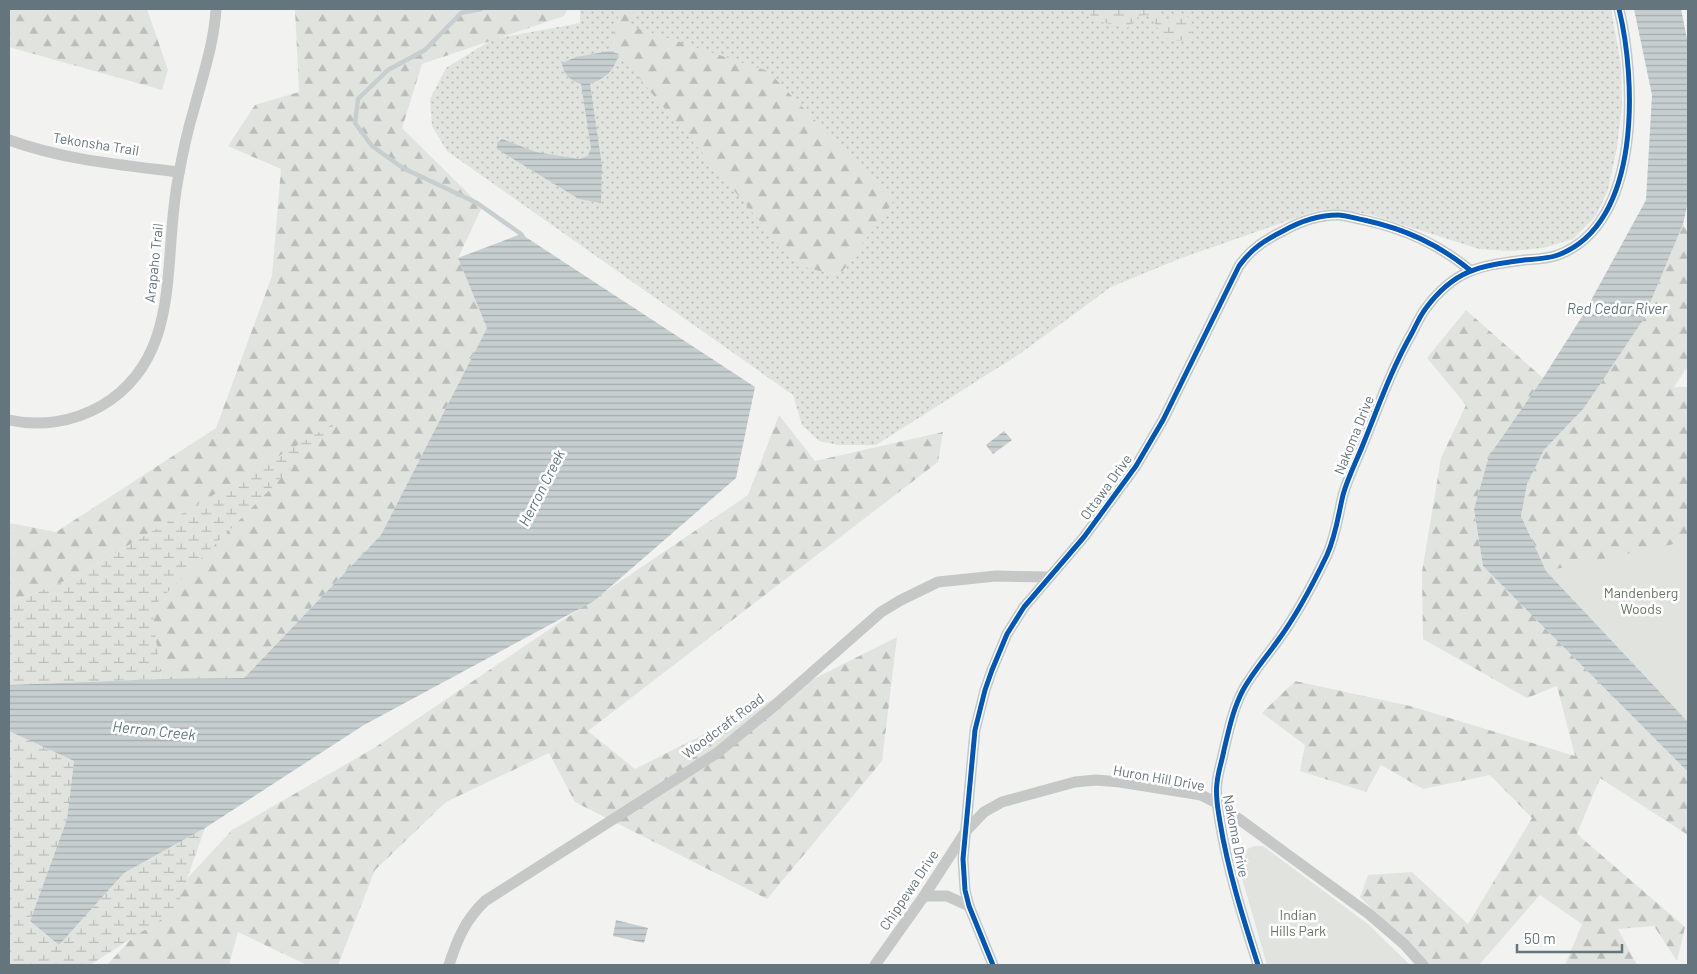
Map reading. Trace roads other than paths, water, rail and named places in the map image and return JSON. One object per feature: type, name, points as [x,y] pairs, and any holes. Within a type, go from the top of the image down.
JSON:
[{"type":"street","name":"Arapaho Trail","points":[[9,420],[50,423],[80,416],[94,410],[120,392],[141,370],[156,343],[163,314],[179,172],[193,110],[210,50],[216,9]]},
{"type":"street","name":"Nakoma Drive","points":[[1258,965],[1230,873],[1217,803],[1217,781],[1235,707],[1249,679],[1269,654],[1298,610],[1328,553],[1338,523],[1348,480],[1392,370],[1425,309],[1446,288],[1470,270],[1486,265],[1556,256],[1566,251],[1591,232],[1612,201],[1618,182],[1628,128],[1629,73],[1619,9]]},
{"type":"street","name":"Tekonsha Trail","points":[[9,140],[35,149],[74,158],[179,172]]},
{"type":"street","name":"Ottawa Drive","points":[[993,965],[969,906],[963,873],[975,730],[985,690],[1007,634],[1024,607],[1084,537],[1136,466],[1163,420],[1234,275],[1245,258],[1260,243],[1293,226],[1316,218],[1338,215],[1387,225],[1415,235],[1443,250],[1470,270]]},
{"type":"street","name":"Woodcraft Road","points":[[449,965],[462,929],[469,918],[485,901],[717,753],[773,707],[881,612],[938,582],[996,576],[1049,577]]},
{"type":"street","name":"Huron Hill Drive","points":[[966,831],[984,812],[1002,802],[1086,780],[1108,780],[1201,795],[1217,803],[1369,914],[1404,944],[1422,965]]},
{"type":"street","name":"Chippewa Drive","points":[[875,965],[924,896],[966,831]]},
{"type":"street","points":[[924,896],[947,896],[969,906]]},
{"type":"water","name":"Red Cedar River","points":[[1634,9],[1681,9],[1688,44],[1688,202],[1683,224],[1643,320],[1584,408],[1544,450],[1527,484],[1521,516],[1546,571],[1688,722],[1688,772],[1483,566],[1474,509],[1489,456],[1543,378],[1583,315],[1646,200],[1652,95]]},
{"type":"water","points":[[609,51],[619,54],[612,70],[601,79],[590,84],[602,166],[601,203],[579,199],[497,149],[497,143],[502,139],[536,152],[579,159],[588,156],[591,148],[581,84],[568,76],[562,63],[576,57]]},
{"type":"water","points":[[521,234],[755,387],[736,478],[594,601],[364,725],[205,828],[124,873],[59,945],[30,921],[67,819],[74,761],[9,731],[9,685],[244,678],[381,535],[487,328],[458,258]]},
{"type":"water","points":[[1004,431],[1012,440],[993,454],[986,445]]},
{"type":"water","points":[[616,920],[648,928],[644,943],[613,936]]},
{"type":"waterway","name":"Herron Creek","points":[[481,9],[461,13],[425,50],[388,70],[358,99],[355,123],[372,146],[403,168],[477,203],[523,237]]},
{"type":"park label","name":"Mandenberg Woods","points":[[1641,602]]},
{"type":"park label","name":"Indian Hills Park","points":[[1298,924]]}]
